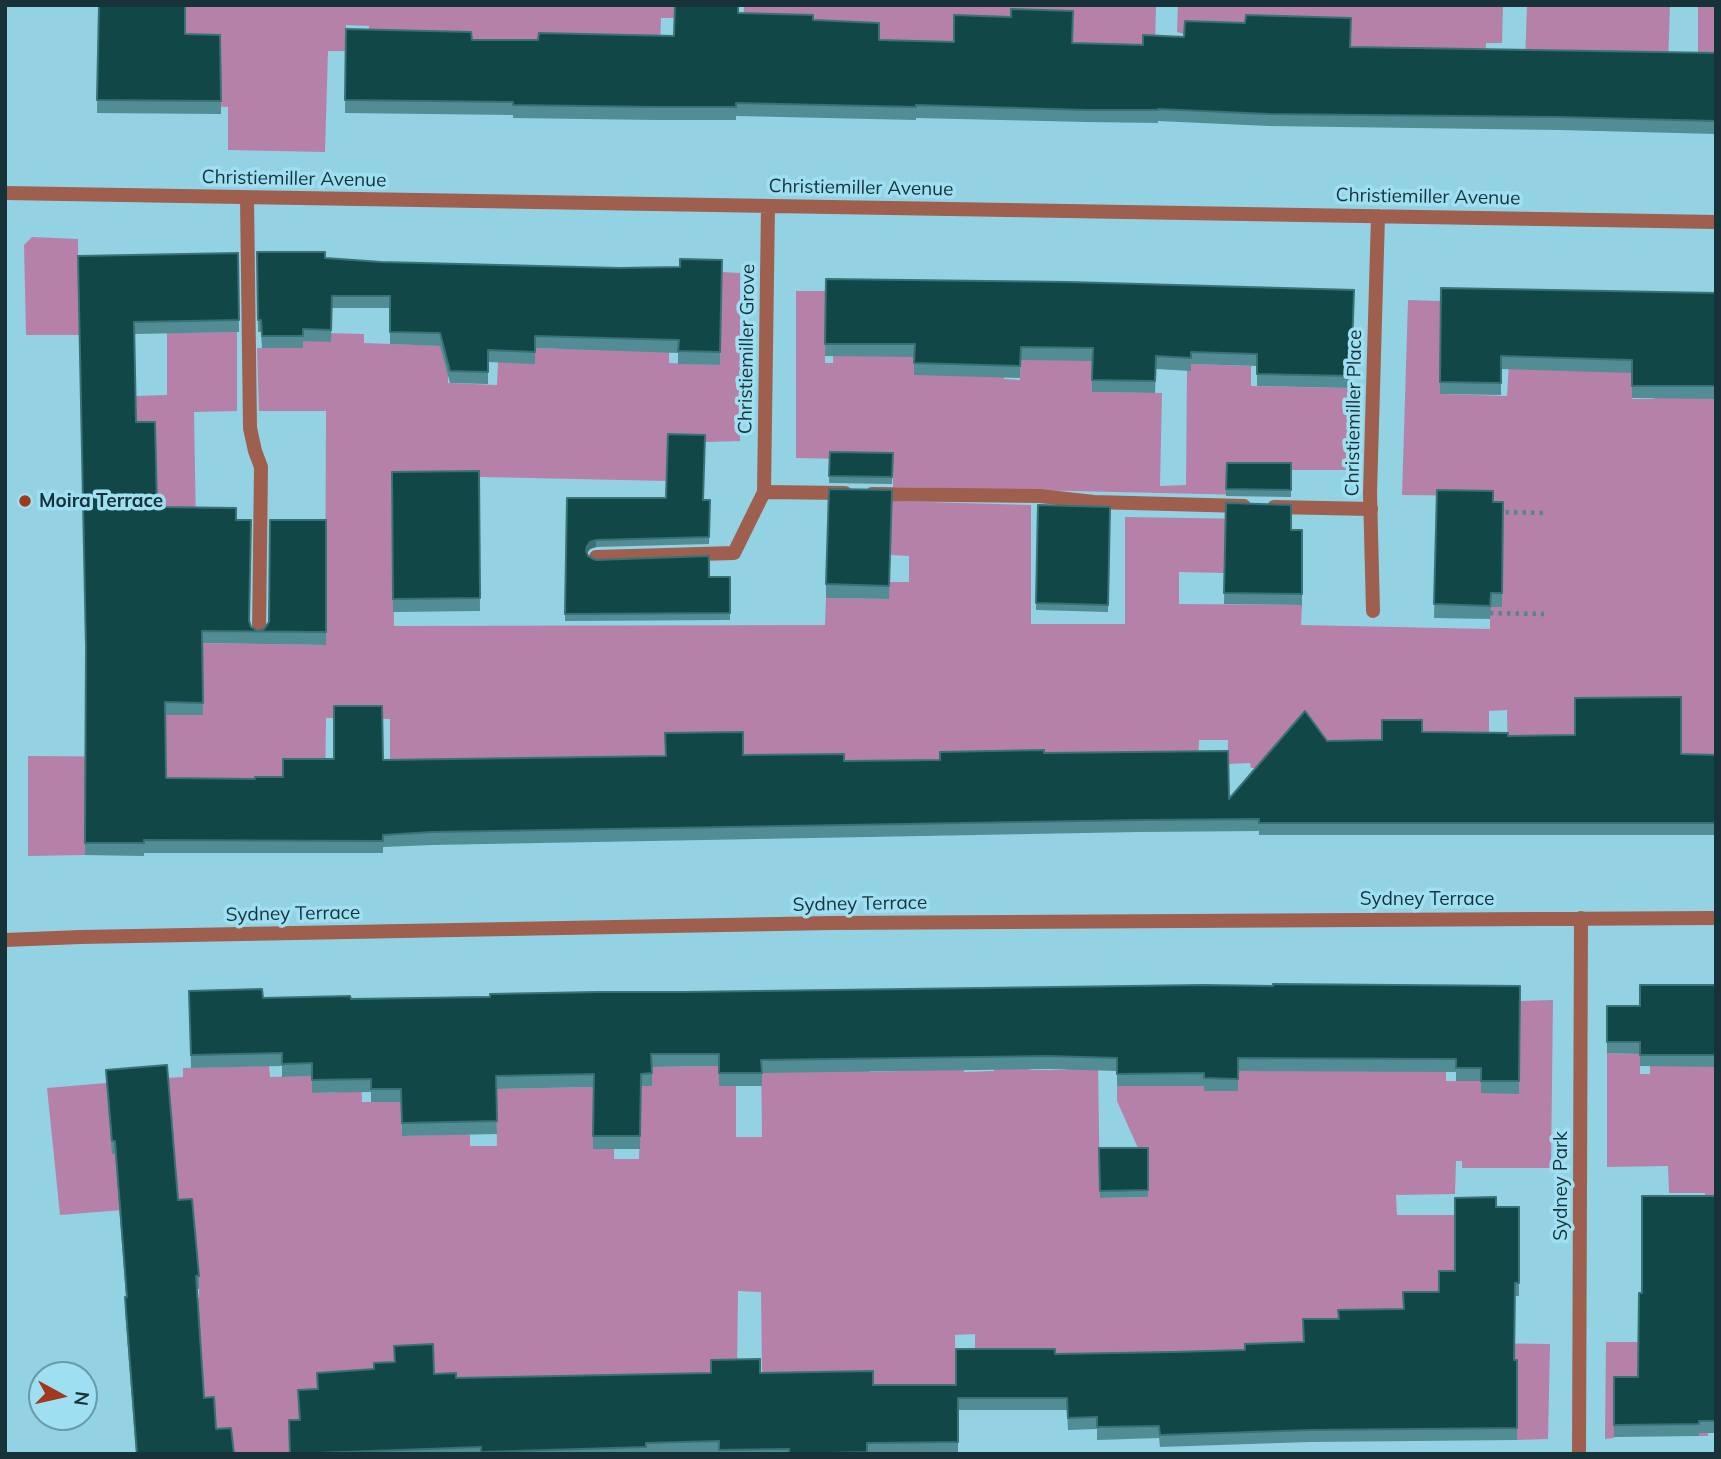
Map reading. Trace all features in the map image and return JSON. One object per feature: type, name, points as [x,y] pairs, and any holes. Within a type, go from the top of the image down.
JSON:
[{"type":"street","name":"Christiemiller Avenue","points":[[5,193],[1716,222]]},
{"type":"street","points":[[247,198],[250,428],[254,451],[261,467],[259,634]]},
{"type":"street","name":"Christiemiller Grove","points":[[764,492],[768,206]]},
{"type":"street","name":"Christiemiller Place","points":[[1373,611],[1371,509],[1378,216]]},
{"type":"street","points":[[596,557],[734,553],[764,492],[1040,496],[1094,502],[1371,509]]},
{"type":"street","name":"Sydney Park","points":[[1579,1454],[1581,918]]},
{"type":"street","name":"Sydney Terrace","points":[[5,940],[95,936],[818,923],[1716,918]]},
{"type":"path","points":[[1493,512],[1546,513]]},
{"type":"path","points":[[1490,613],[1544,614]]},
{"type":"shaded area","points":[[185,5],[708,5],[708,18],[661,18],[660,49],[369,42],[369,26],[346,25],[345,51],[328,51],[325,152],[228,150],[228,107],[204,106],[185,47]]},
{"type":"shaded area","points":[[744,5],[1156,5],[1155,48],[1072,57],[1073,24],[954,54],[879,53],[879,36],[742,50]]},
{"type":"shaded area","points":[[1178,5],[1503,5],[1502,43],[1486,43],[1485,61],[1350,61],[1350,30],[1245,36],[1185,34],[1177,32]]},
{"type":"shaded area","points":[[1527,5],[1670,5],[1668,65],[1525,63]]},
{"type":"shaded area","points":[[1698,5],[1716,5],[1716,66],[1698,66]]},
{"type":"shaded area","points":[[32,237],[78,239],[79,335],[26,335],[24,245]]},
{"type":"shaded area","points":[[722,272],[740,273],[740,441],[705,442],[667,481],[391,475],[394,626],[825,625],[826,598],[888,599],[890,582],[909,582],[909,556],[891,555],[891,501],[1031,505],[1031,624],[1125,624],[1125,517],[1254,519],[1224,573],[1179,572],[1179,604],[1302,605],[1301,625],[1490,629],[1490,607],[1502,606],[1503,516],[1493,516],[1493,496],[1402,495],[1408,300],[1441,301],[1441,394],[1507,396],[1510,345],[1632,371],[1632,399],[1654,399],[1654,372],[1706,399],[1716,399],[1716,767],[1575,746],[1508,767],[1507,710],[1489,711],[1489,746],[1382,753],[1290,768],[1251,768],[1250,763],[1228,764],[1228,740],[1199,740],[1198,764],[666,770],[390,781],[390,719],[326,718],[325,790],[244,791],[86,767],[85,855],[28,856],[28,756],[165,757],[165,715],[203,715],[136,435],[135,396],[167,395],[167,333],[237,332],[237,411],[194,412],[198,643],[325,645],[326,411],[259,411],[257,348],[303,348],[303,323],[326,333],[364,334],[364,343],[448,346],[448,383],[497,385],[499,337],[535,348],[564,349],[565,339],[669,342],[669,363],[720,365]]},
{"type":"shaded area","points":[[796,291],[826,291],[825,363],[833,363],[833,355],[1004,325],[1004,379],[1020,380],[1021,360],[1093,326],[1092,392],[1162,393],[1160,486],[1186,485],[1187,370],[1191,370],[1191,364],[1251,366],[1251,386],[1351,388],[1348,470],[1250,470],[1249,495],[893,487],[893,460],[796,458]]},
{"type":"shaded area","points":[[1553,1000],[1551,1168],[1462,1168],[1462,1161],[1456,1161],[1455,1194],[1396,1195],[1397,1215],[1455,1215],[1480,1343],[1550,1344],[1548,1439],[1517,1440],[1517,1373],[1304,1380],[975,1361],[975,1334],[955,1335],[956,1395],[763,1446],[761,1292],[738,1291],[737,1372],[481,1454],[395,1359],[395,1374],[318,1402],[289,1454],[232,1454],[206,1443],[196,1298],[199,1297],[199,1289],[192,1212],[185,1205],[60,1215],[47,1088],[106,1083],[113,1154],[167,1078],[183,1077],[183,1068],[269,1066],[270,1077],[312,1076],[313,1093],[336,1093],[361,1075],[362,1102],[401,1102],[402,1136],[436,1135],[470,1101],[470,1146],[497,1146],[496,1089],[593,1087],[593,1149],[614,1149],[614,1159],[639,1159],[641,1086],[651,1067],[719,1066],[719,1086],[736,1086],[736,1137],[762,1137],[761,1048],[870,1062],[870,1072],[901,1071],[901,1062],[964,1062],[964,1072],[994,1071],[994,1062],[1032,1070],[1064,1070],[1098,1062],[1100,1198],[1147,1197],[1148,1156],[1141,1155],[1117,1101],[1117,1086],[1171,1086],[1172,1067],[1237,1091],[1238,1069],[1446,1051],[1446,1081],[1481,1081],[1519,1093],[1520,1001]]},
{"type":"shaded area","points":[[1716,1032],[1716,1212],[1706,1208],[1705,1193],[1669,1193],[1668,1166],[1607,1167],[1607,1053],[1640,1054],[1640,1074],[1650,1074],[1650,1066]]},
{"type":"shaded area","points":[[1705,1293],[1716,1293],[1716,1359],[1706,1359],[1708,1436],[1699,1436],[1698,1368],[1638,1369],[1638,1389],[1614,1389],[1614,1438],[1605,1439],[1606,1342],[1678,1342],[1679,1305],[1705,1305]]},
{"type":"building","points":[[99,5],[185,5],[185,34],[220,35],[221,101],[97,100]]},
{"type":"building","points":[[675,5],[738,6],[738,13],[813,15],[813,20],[879,23],[879,40],[954,42],[954,15],[1011,17],[1011,9],[1073,11],[1072,43],[1143,45],[1143,35],[1184,37],[1185,21],[1245,23],[1246,15],[1351,18],[1350,47],[1716,53],[1716,121],[916,105],[736,103],[736,107],[657,107],[345,100],[346,29],[471,32],[472,40],[538,40],[539,33],[674,36]]},
{"type":"building","points":[[257,252],[325,252],[325,258],[381,262],[619,268],[680,267],[680,259],[722,260],[720,352],[678,351],[679,340],[535,336],[535,352],[488,350],[488,372],[450,371],[440,333],[390,332],[390,296],[332,296],[331,330],[303,329],[303,336],[262,336],[261,320],[258,320]]},
{"type":"building","points":[[238,253],[239,320],[134,322],[136,422],[155,422],[157,507],[236,508],[236,520],[251,520],[249,621],[251,627],[258,631],[264,629],[269,622],[270,520],[326,520],[326,632],[202,631],[203,703],[165,702],[166,778],[283,777],[283,759],[334,759],[334,706],[382,706],[383,760],[666,756],[665,733],[743,732],[743,755],[844,754],[844,761],[940,760],[940,752],[1228,751],[1229,799],[1305,711],[1327,741],[1382,740],[1382,720],[1422,720],[1422,732],[1508,733],[1508,736],[1575,735],[1575,698],[1681,697],[1681,754],[1716,755],[1716,823],[1259,823],[1259,819],[1139,820],[432,832],[383,835],[383,841],[144,840],[144,843],[85,843],[86,647],[78,256]]},
{"type":"building","points":[[826,279],[1354,290],[1351,376],[1257,374],[1257,354],[1191,352],[1191,358],[1156,356],[1155,381],[1092,380],[1093,348],[1021,347],[1020,366],[914,363],[915,344],[825,344]]},
{"type":"building","points":[[1441,288],[1716,293],[1716,386],[1632,386],[1632,360],[1501,356],[1501,383],[1440,382]]},
{"type":"building","points":[[668,434],[705,435],[703,500],[710,500],[709,537],[596,540],[590,542],[586,551],[588,556],[596,560],[709,556],[709,577],[730,577],[730,613],[565,614],[567,498],[666,498]]},
{"type":"building","points":[[830,452],[893,453],[892,477],[829,476]]},
{"type":"building","points":[[1227,463],[1291,463],[1291,490],[1226,489]]},
{"type":"building","points":[[479,471],[480,598],[393,599],[392,472]]},
{"type":"building","points":[[829,489],[892,490],[889,586],[826,584]]},
{"type":"building","points":[[1437,490],[1493,491],[1493,502],[1503,502],[1502,593],[1491,593],[1490,606],[1434,604]]},
{"type":"building","points":[[1226,503],[1291,505],[1291,530],[1302,530],[1302,594],[1224,593]]},
{"type":"building","points":[[1038,505],[1110,507],[1108,605],[1036,603]]},
{"type":"building","points":[[1273,984],[1520,986],[1519,1081],[1481,1081],[1481,1068],[1456,1068],[1456,1059],[1238,1058],[1238,1079],[1204,1078],[1204,1073],[1117,1074],[1117,1058],[1048,1056],[761,1060],[762,1073],[719,1073],[719,1054],[651,1054],[652,1073],[641,1074],[640,1136],[593,1136],[594,1074],[496,1076],[497,1121],[402,1123],[401,1089],[371,1089],[371,1079],[312,1080],[312,1063],[282,1064],[282,1053],[191,1055],[189,991],[262,989],[263,998],[350,996],[351,999],[598,992]]},
{"type":"building","points":[[1640,985],[1716,985],[1716,1055],[1640,1055],[1640,1042],[1607,1042],[1607,1006],[1640,1006]]},
{"type":"building","points":[[167,1065],[178,1200],[192,1199],[199,1276],[196,1276],[204,1398],[214,1397],[216,1429],[231,1428],[234,1454],[137,1454],[115,1141],[112,1141],[106,1070]]},
{"type":"building","points":[[1099,1148],[1148,1148],[1148,1190],[1100,1191]]},
{"type":"building","points":[[1642,1196],[1716,1196],[1716,1421],[1699,1421],[1699,1424],[1614,1425],[1614,1377],[1638,1377],[1639,1293],[1642,1293]]},
{"type":"building","points":[[1496,1197],[1496,1207],[1519,1207],[1519,1283],[1515,1283],[1514,1360],[1517,1360],[1517,1428],[1160,1435],[1159,1426],[1097,1427],[1097,1417],[1068,1418],[1067,1398],[958,1398],[958,1442],[867,1443],[867,1452],[789,1454],[789,1449],[719,1450],[719,1441],[646,1443],[646,1447],[481,1452],[481,1447],[290,1454],[289,1420],[300,1420],[298,1390],[318,1389],[317,1373],[374,1369],[374,1363],[395,1362],[394,1346],[433,1344],[434,1374],[456,1373],[456,1378],[711,1373],[711,1360],[760,1359],[760,1373],[873,1371],[873,1385],[956,1385],[956,1349],[1055,1349],[1055,1354],[1174,1352],[1245,1350],[1245,1344],[1304,1342],[1303,1319],[1339,1319],[1338,1310],[1404,1309],[1403,1292],[1439,1292],[1439,1271],[1455,1271],[1455,1198]]},
{"type":"place","name":"Moira Terrace","points":[[25,501]]}]
